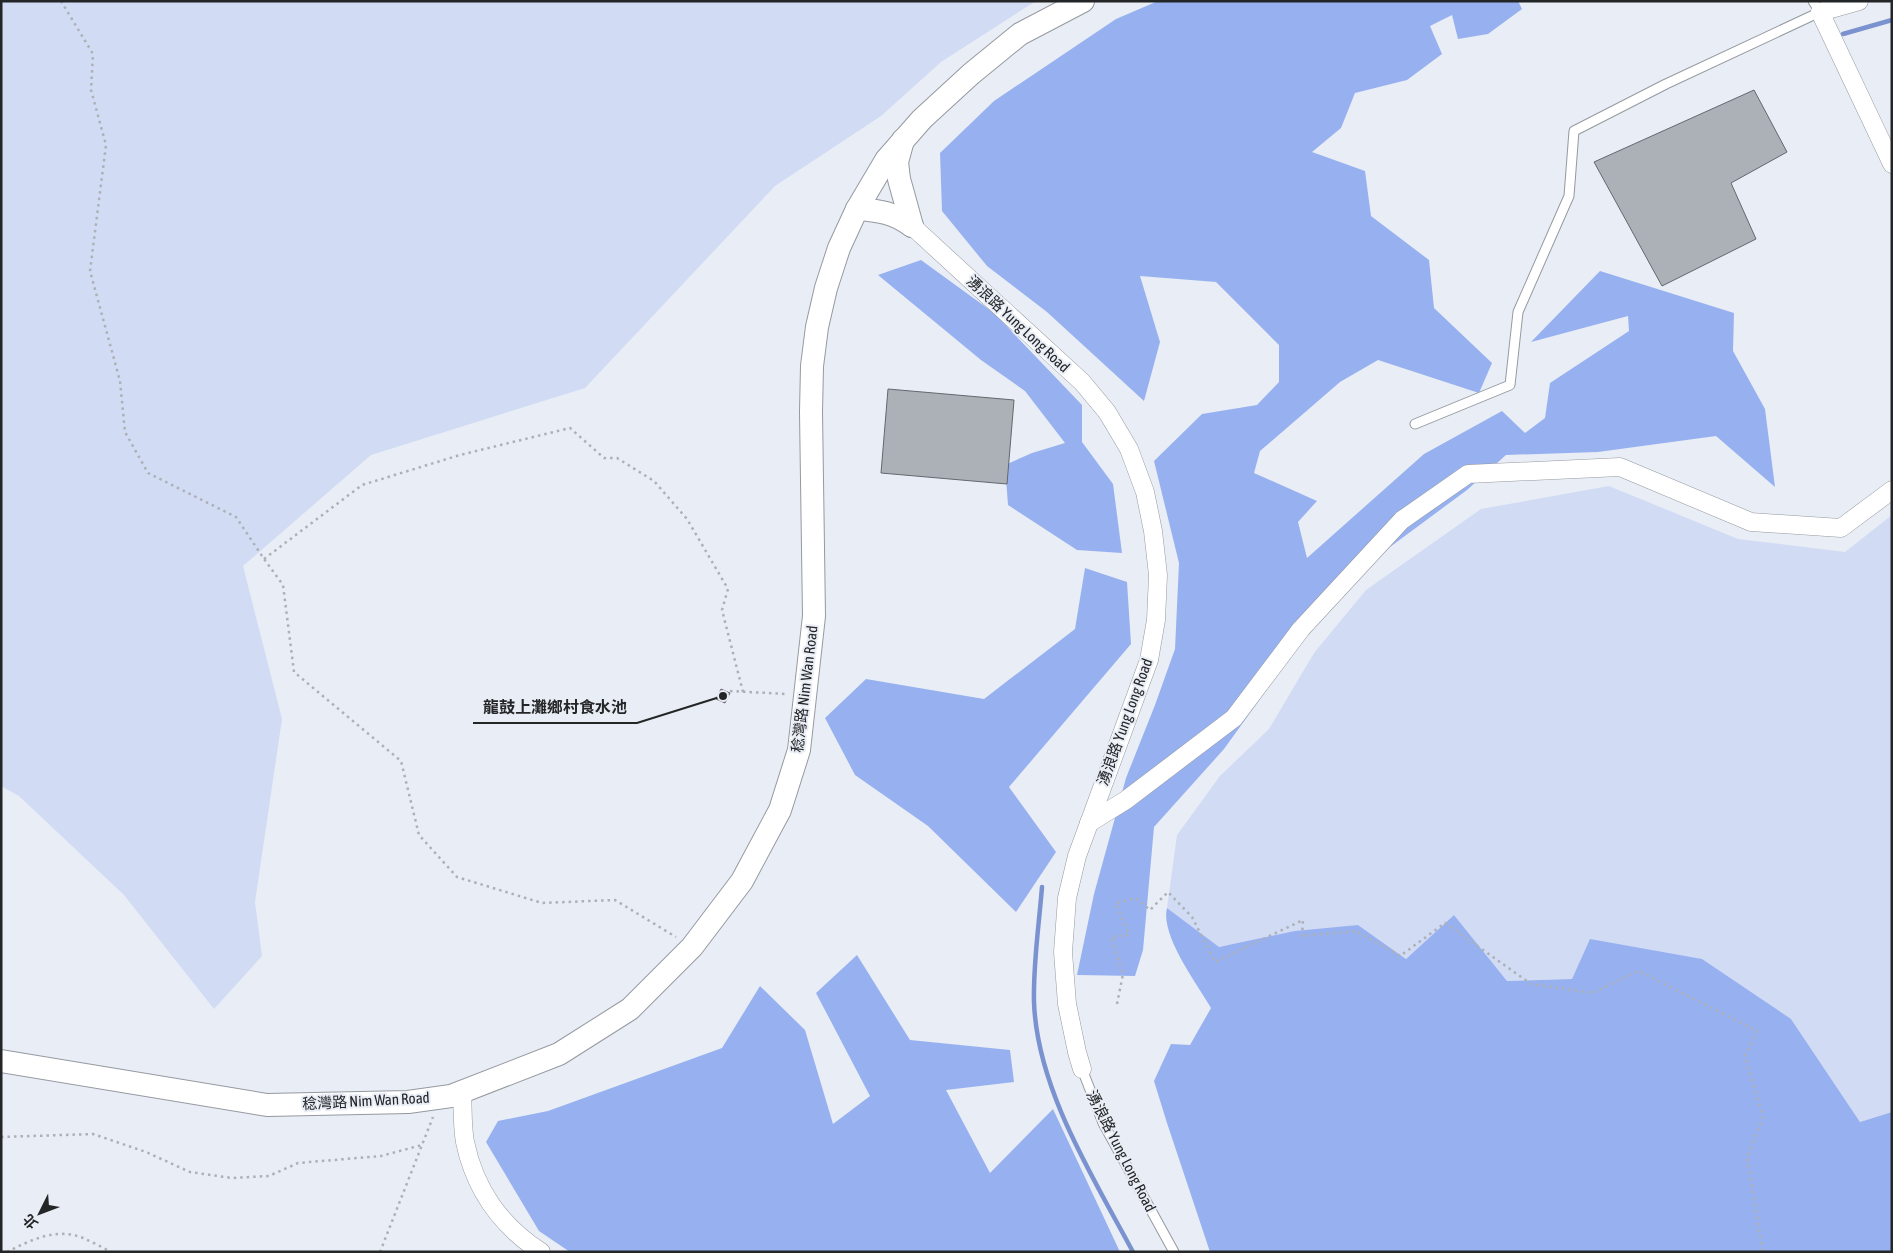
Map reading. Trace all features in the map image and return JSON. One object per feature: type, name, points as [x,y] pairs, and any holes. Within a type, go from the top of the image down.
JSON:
[{"type":"street","name":"稔灣路 Nim Wan Road","points":[[1,1060],[267,1105],[408,1102],[452,1095],[559,1054],[630,1009],[692,947],[742,881],[780,810],[798,750],[814,616],[812,366],[826,288],[838,248],[857,209],[886,160],[922,119],[971,74],[1020,34],[1084,1]]},
{"type":"street","points":[[1859,1],[1817,6],[1892,164]]},
{"type":"street","points":[[903,139],[897,162],[899,179],[912,226]]},
{"type":"street","points":[[857,209],[885,211],[900,217],[912,226]]},
{"type":"street","name":"湧浪路 Yung Long Road","points":[[912,226],[1082,382],[1101,404],[1129,449],[1145,492],[1153,531],[1158,575],[1156,620],[1149,660],[1088,823],[1077,856],[1067,898],[1063,952],[1067,1004],[1076,1052],[1082,1069]]},
{"type":"street","points":[[1088,823],[1126,800],[1234,718],[1301,629],[1402,520],[1468,474],[1620,467],[1752,522],[1841,528],[1892,490]]},
{"type":"street","points":[[452,1095],[477,1181],[497,1212],[520,1238],[541,1252]]},
{"type":"lane","points":[[1415,424],[1510,385],[1518,312],[1569,196],[1574,131],[1817,6]]},
{"type":"lane","name":"湧浪路 Yung Long Road","points":[[1082,1069],[1103,1123],[1174,1252]]},
{"type":"path","points":[[61,1],[93,54],[91,90],[106,145],[90,271],[120,381],[125,432],[148,473],[236,517],[283,585],[294,672],[401,761],[419,835],[457,876],[542,903],[615,900],[692,947]]},
{"type":"path","points":[[264,559],[362,485],[460,455],[570,428],[604,458],[617,458],[654,481],[687,519],[728,589],[722,610],[743,692]]},
{"type":"path","points":[[730,691],[790,695]]},
{"type":"path","points":[[1117,1004],[1123,974],[1111,938],[1128,935],[1116,904],[1136,898],[1150,910],[1168,892],[1192,917],[1215,962],[1303,920],[1302,936],[1356,931],[1400,956],[1445,923],[1531,984],[1592,993],[1640,971],[1757,1031],[1745,1056],[1763,1117],[1747,1158],[1763,1252]]},
{"type":"path","points":[[380,1252],[422,1145],[452,1095]]},
{"type":"path","points":[[1,1137],[93,1134],[146,1152],[190,1172],[232,1178],[269,1176],[298,1163],[381,1156],[422,1145]]},
{"type":"path","points":[[7,1252],[32,1240],[57,1232],[81,1237],[111,1252]]},
{"type":"shaded area","points":[[1,1],[1036,1],[941,62],[881,116],[775,186],[585,388],[371,455],[243,566],[282,719],[255,902],[262,956],[214,1009],[124,895],[19,796],[1,786]]},
{"type":"shaded area","points":[[1158,1],[1518,1],[1522,9],[1488,34],[1458,39],[1452,15],[1430,26],[1442,54],[1407,80],[1355,93],[1341,128],[1312,152],[1365,171],[1371,216],[1429,260],[1434,308],[1492,363],[1479,393],[1378,360],[1340,382],[1260,451],[1254,473],[1317,501],[1298,522],[1307,558],[1424,454],[1502,411],[1525,433],[1545,418],[1550,383],[1629,331],[1628,316],[1531,342],[1600,271],[1734,313],[1733,351],[1765,409],[1775,487],[1716,436],[1598,452],[1506,455],[1467,490],[1390,547],[1310,630],[1224,749],[1154,827],[1143,950],[1135,976],[1077,975],[1094,894],[1126,778],[1175,649],[1179,563],[1154,461],[1202,414],[1257,405],[1279,382],[1279,345],[1216,282],[1140,276],[1160,342],[1144,401],[1047,312],[987,266],[942,211],[940,153],[994,101],[1116,19]]},
{"type":"shaded area","points":[[921,260],[994,313],[1082,405],[1082,442],[1113,484],[1122,553],[1077,550],[1008,505],[1005,465],[1032,453],[1065,443],[1025,391],[981,360],[878,275]]},
{"type":"shaded area","points":[[1609,486],[1738,539],[1845,552],[1892,515],[1892,1112],[1860,1122],[1791,1019],[1572,979],[1507,981],[1454,915],[1406,959],[1358,925],[1218,947],[1167,908],[1177,835],[1220,776],[1269,729],[1314,653],[1366,590],[1481,509]]},
{"type":"shaded area","points":[[1085,568],[1127,582],[1131,644],[1009,787],[1056,852],[1016,912],[928,826],[855,775],[825,718],[866,679],[984,699],[1075,629]]},
{"type":"shaded area","points":[[1167,908],[1219,947],[1295,931],[1358,925],[1406,959],[1454,915],[1507,981],[1572,979],[1590,939],[1702,959],[1791,1019],[1860,1122],[1892,1112],[1892,1252],[1210,1252],[1154,1081],[1171,1044],[1190,1045],[1211,1008],[1174,945],[1166,919]]},
{"type":"shaded area","points":[[857,955],[910,1040],[1010,1050],[1014,1082],[946,1090],[990,1173],[1053,1109],[1120,1252],[570,1252],[539,1231],[486,1142],[498,1121],[548,1111],[722,1048],[760,986],[805,1030],[833,1124],[870,1096],[816,993]]},
{"type":"building","points":[[1754,90],[1787,152],[1731,183],[1756,239],[1662,286],[1594,162]]},
{"type":"building","points":[[888,389],[1014,400],[1007,484],[881,473]]},
{"type":"building","points":[[721,689],[730,693],[725,703],[716,699]]},
{"type":"waterway","points":[[1843,34],[1892,20]]},
{"type":"waterway","points":[[1042,887],[1034,988],[1037,1035],[1056,1100],[1070,1132],[1133,1252]]},
{"type":"place","name":"龍鼓上灘鄉村食水池","points":[[723,696]]}]
